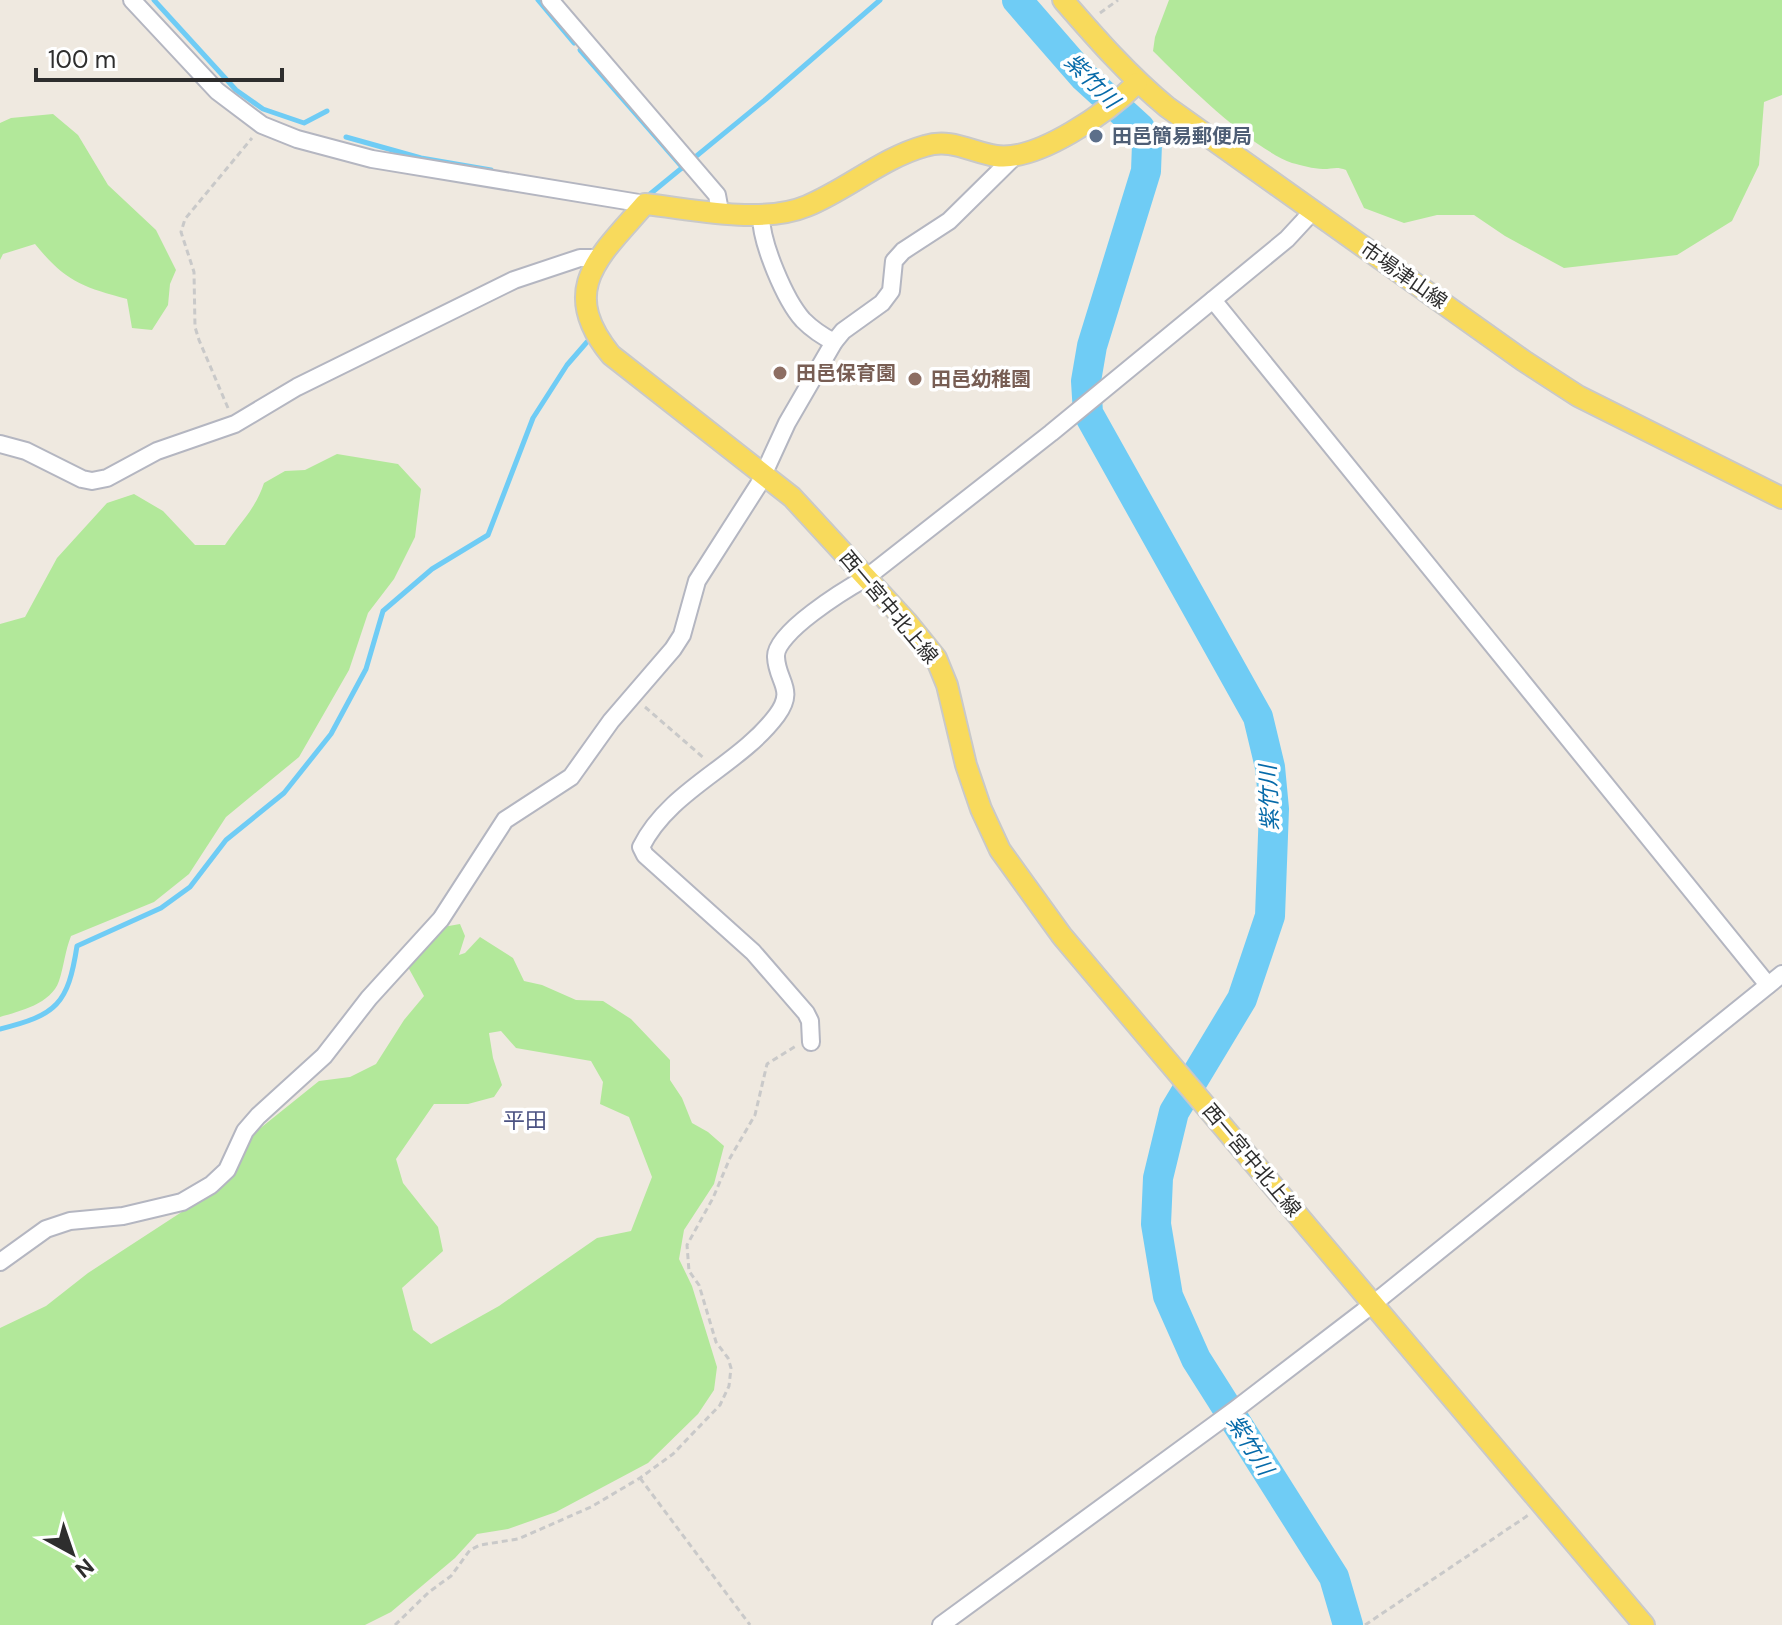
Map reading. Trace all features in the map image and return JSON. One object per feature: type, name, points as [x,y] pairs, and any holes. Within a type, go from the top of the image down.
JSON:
[{"type":"main road","name":"市場津山線","points":[[1063,0],[1137,83],[1312,212],[1524,361],[1578,396],[1782,498]]},
{"type":"main road","points":[[645,204],[761,216],[786,213],[808,206],[900,154],[929,144],[954,144],[994,156],[1014,157],[1037,150],[1098,116],[1137,83]]},
{"type":"main road","name":"西一宮中北上線","points":[[645,204],[598,258],[586,287],[589,316],[599,340],[611,355],[792,497],[936,658],[947,685],[966,765],[981,809],[1000,850],[1062,936],[1644,1625]]},
{"type":"street","points":[[132,0],[217,91],[262,125],[297,139],[372,159],[645,204]]},
{"type":"street","points":[[550,0],[717,195],[720,211]]},
{"type":"street","points":[[0,1262],[46,1229],[70,1221],[156,1210],[182,1202],[211,1185],[227,1170],[245,1131],[330,1049],[369,998],[441,919],[505,820],[571,777],[632,696],[673,649],[682,635],[697,581],[764,475],[787,423],[834,342],[843,331],[882,303],[891,291],[894,261],[903,251],[949,221],[1014,157]]},
{"type":"street","points":[[811,1042],[810,1021],[806,1013],[774,974],[645,855],[641,847],[662,816],[775,717],[785,702],[787,688],[776,652],[799,624],[866,578],[1080,410],[1297,230],[1312,212]]},
{"type":"street","points":[[761,216],[763,241],[796,311],[806,323],[834,342]]},
{"type":"street","points":[[0,444],[26,451],[82,479],[107,478],[157,451],[235,424],[297,387],[496,288],[580,258],[598,258]]},
{"type":"street","points":[[1213,300],[1768,985]]},
{"type":"street","points":[[941,1625],[1219,1422],[1373,1304],[1782,974]]},
{"type":"path","points":[[1084,25],[1118,0]]},
{"type":"path","points":[[235,424],[195,327],[194,272],[181,232],[185,219],[262,125]]},
{"type":"path","points":[[632,696],[717,770]]},
{"type":"path","points":[[395,1625],[429,1592],[451,1576],[470,1550],[541,1531],[591,1507],[673,1454],[720,1405],[729,1386],[731,1368],[716,1342],[699,1285],[689,1271],[687,1245],[713,1198],[730,1158],[751,1125],[767,1064],[777,1056],[811,1042]]},
{"type":"path","points":[[640,1478],[750,1625]]},
{"type":"path","points":[[1365,1625],[1543,1506]]},
{"type":"green space","points":[[1169,0],[1782,0],[1782,95],[1764,102],[1759,165],[1732,221],[1677,255],[1564,268],[1474,215],[1437,215],[1404,223],[1364,208],[1346,170],[1292,163],[1257,144],[1153,51]]},
{"type":"green space","points":[[53,114],[78,135],[108,185],[156,230],[176,270],[170,284],[168,305],[152,330],[132,328],[127,299],[75,281],[56,267],[35,244],[3,254],[0,260],[0,123],[11,118]]},
{"type":"green space","points":[[337,454],[398,464],[421,489],[415,537],[394,579],[368,613],[349,670],[299,757],[226,817],[189,874],[154,902],[71,936],[55,989],[42,1001],[0,1017],[0,624],[25,617],[57,558],[107,503],[134,494],[163,511],[195,545],[225,545],[252,508],[264,483],[285,471],[305,470]]},
{"type":"green space","points":[[460,924],[465,936],[459,955],[480,937],[513,958],[524,981],[542,985],[576,1000],[603,1001],[631,1019],[670,1060],[670,1080],[682,1098],[692,1123],[724,1146],[714,1184],[684,1230],[679,1259],[692,1286],[717,1367],[714,1390],[698,1414],[648,1463],[556,1512],[508,1529],[477,1534],[455,1558],[391,1612],[365,1625],[0,1625],[0,1328],[46,1306],[88,1273],[217,1189],[237,1169],[253,1134],[319,1081],[350,1077],[376,1064],[404,1020],[424,996],[408,967],[443,927]],"holes":[[[501,1031],[516,1048],[591,1061],[603,1082],[600,1104],[629,1117],[652,1177],[631,1231],[597,1238],[499,1306],[431,1344],[413,1330],[402,1288],[443,1251],[438,1227],[403,1183],[396,1159],[434,1104],[468,1104],[494,1097],[502,1085],[489,1033]]]},
{"type":"waterway","points":[[154,0],[236,90],[263,109],[304,123],[327,111]]},
{"type":"waterway","points":[[538,0],[574,43]]},
{"type":"waterway","points":[[644,199],[880,0]]},
{"type":"waterway","name":"紫竹川","points":[[1017,0],[1084,77],[1140,128],[1147,144],[1146,171],[1092,346],[1086,381],[1088,413],[1258,717],[1270,767],[1274,809],[1270,916],[1242,999],[1174,1112],[1158,1178],[1156,1224],[1168,1296],[1196,1359],[1334,1577],[1348,1625]]},
{"type":"waterway","points":[[580,50],[683,168]]},
{"type":"waterway","points":[[346,137],[421,158],[491,170]]},
{"type":"waterway","points":[[0,1029],[47,1012],[64,994],[77,946],[161,908],[190,887],[226,840],[284,793],[331,734],[366,669],[383,611],[432,569],[488,535],[533,418],[567,365],[587,342]]},
{"type":"place","name":"田邑簡易郵便局","points":[[1096,136]]},
{"type":"place","name":"田邑保育園","points":[[780,373]]},
{"type":"place","name":"田邑幼稚園","points":[[915,379]]},
{"type":"district","name":"平田","points":[[525,1120]]}]
